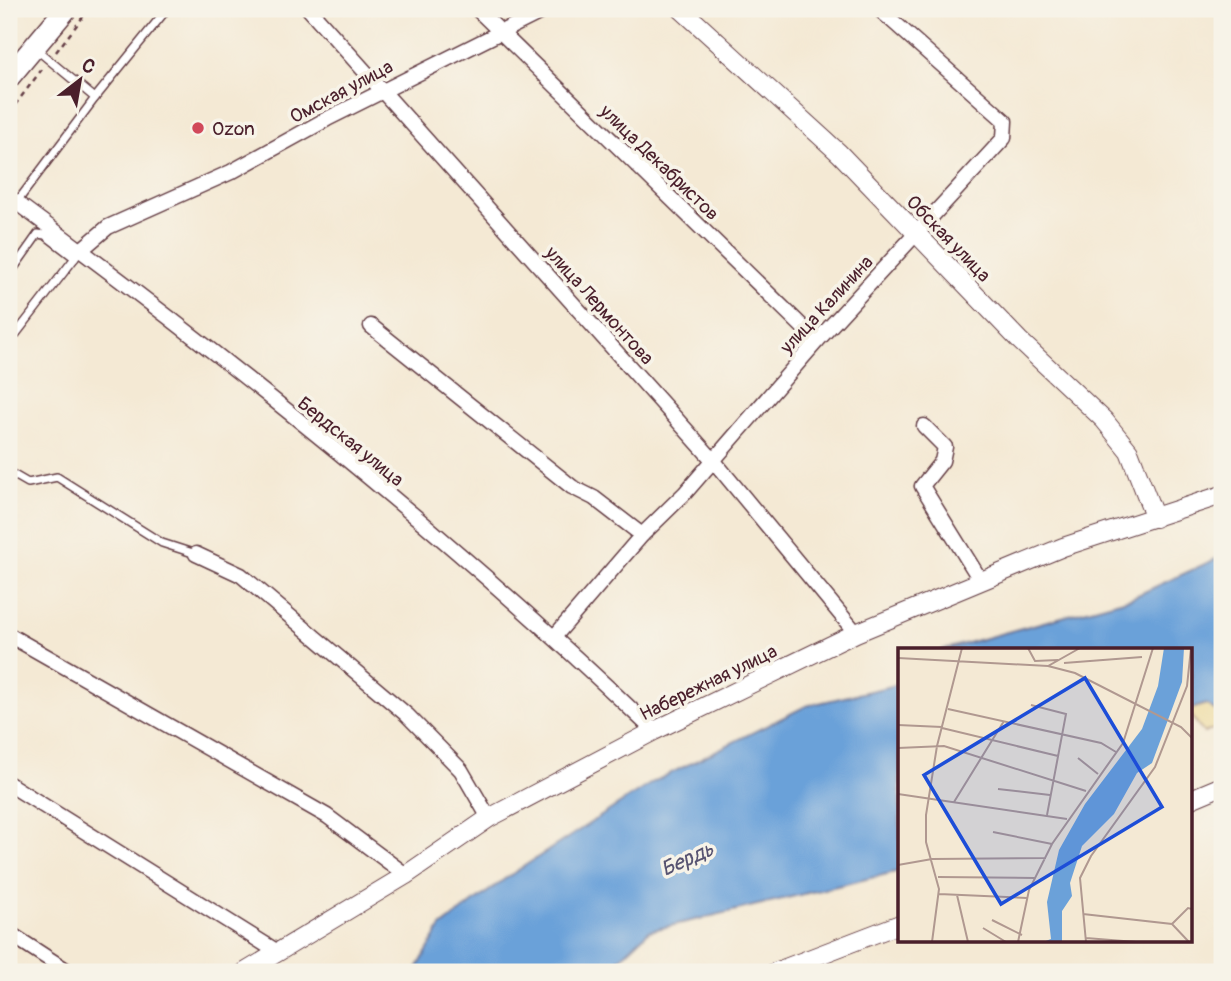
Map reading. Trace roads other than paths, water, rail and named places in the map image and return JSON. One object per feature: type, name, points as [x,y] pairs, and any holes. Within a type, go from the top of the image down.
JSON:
[{"type":"main road","points":[[9,77],[66,9]]},
{"type":"street","name":"улица Лермонтова","points":[[309,9],[713,460],[856,633]]},
{"type":"street","name":"улица Декабристов","points":[[477,9],[817,341]]},
{"type":"street","name":"Омская улица","points":[[78,254],[108,227],[231,172],[382,91],[547,9]]},
{"type":"street","name":"Обская улица","points":[[681,9],[839,153],[1020,340],[1104,420],[1129,451],[1155,518]]},
{"type":"street","name":"улица Калинина","points":[[555,636],[642,535],[685,493],[817,341],[1004,138],[1004,121],[879,9]]},
{"type":"street","name":"Бердская улица","points":[[13,199],[78,254],[201,342],[555,636],[654,731]]},
{"type":"street","points":[[371,326],[572,487],[594,498],[642,535]]},
{"type":"street","points":[[924,426],[945,447],[942,461],[922,486],[981,581]]},
{"type":"street","name":"Набережная улица","points":[[245,972],[276,950],[406,875],[489,818],[654,731],[856,633],[981,581],[1063,547],[1222,495]]},
{"type":"street","points":[[196,554],[241,575],[407,715],[461,770],[489,818]]},
{"type":"street","points":[[9,635],[327,816],[406,875]]},
{"type":"street","points":[[9,784],[276,950]]},
{"type":"street","points":[[1192,799],[1222,786]]},
{"type":"street","points":[[775,972],[898,925]]},
{"type":"street","points":[[9,933],[69,972]]},
{"type":"lane","points":[[13,199],[163,14]]},
{"type":"lane","points":[[34,47],[95,98]]},
{"type":"lane","points":[[9,275],[38,234],[45,235],[78,254],[9,343]]},
{"type":"lane","points":[[9,472],[27,483],[57,477],[162,543],[196,554]]},
{"type":"water","points":[[1222,556],[1222,715],[1206,704],[1192,709],[1192,648],[949,648],[1131,598]]},
{"type":"water","name":"Бердь","points":[[898,684],[898,871],[649,931],[606,972],[415,972],[441,927],[506,878],[653,782],[806,706]]},
{"type":"place","name":"Ozon","points":[[198,128]]}]
